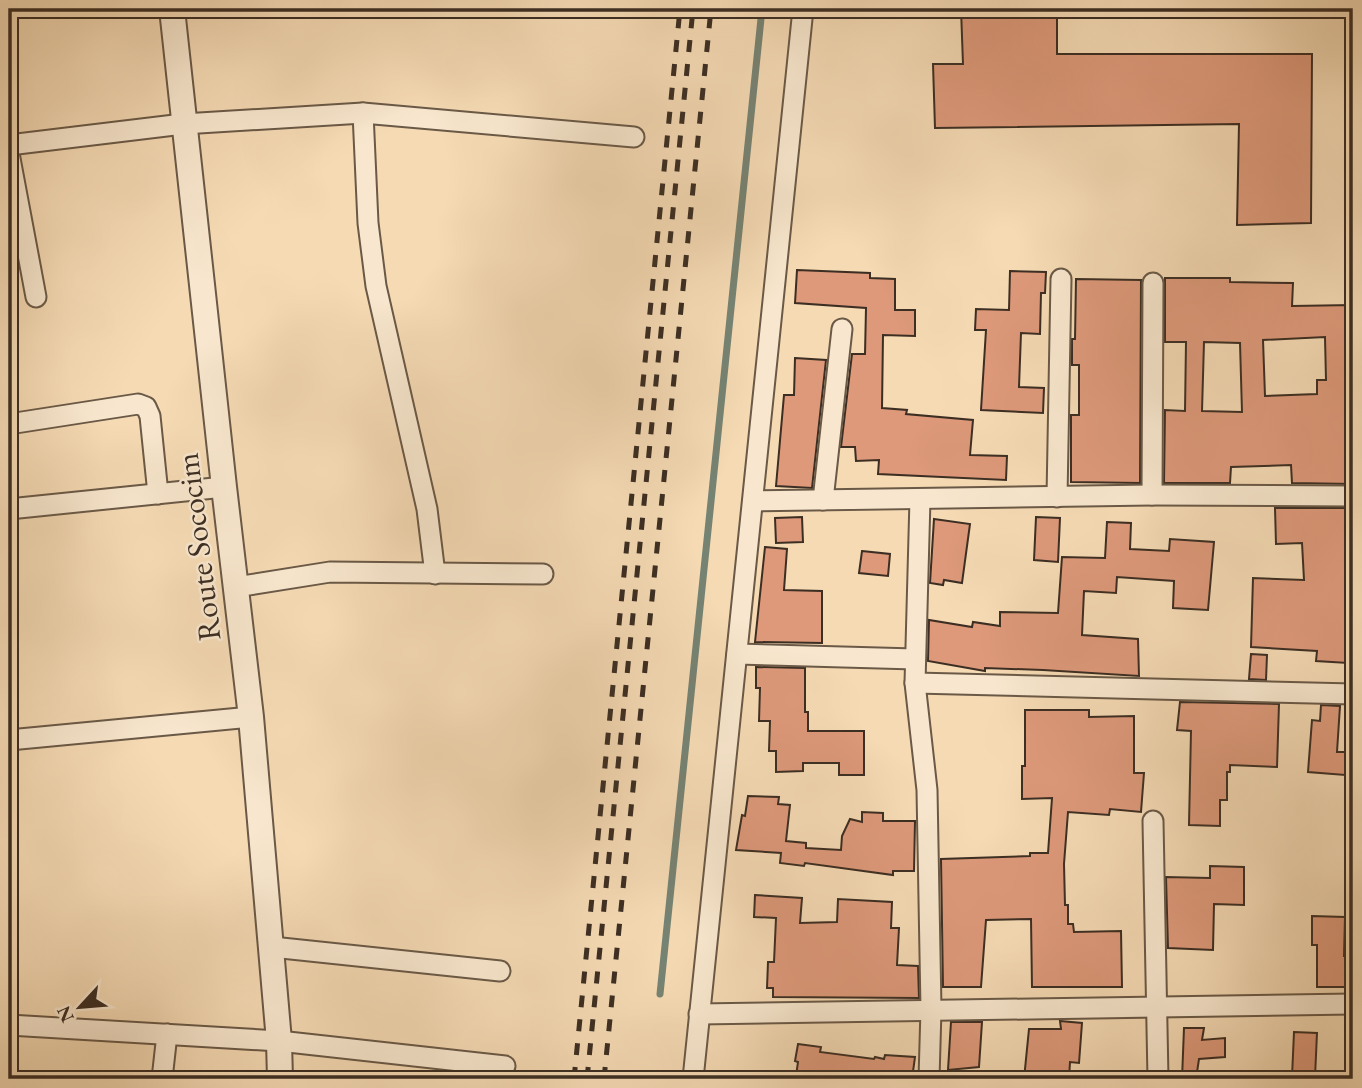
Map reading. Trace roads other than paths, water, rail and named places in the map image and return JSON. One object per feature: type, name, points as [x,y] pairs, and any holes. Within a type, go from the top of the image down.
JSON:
[{"type":"street","name":"Route Sococim","points":[[172,9],[251,717],[272,947],[280,1079]]},
{"type":"street","points":[[693,1079],[803,9]]},
{"type":"street","points":[[363,113],[368,223],[376,286],[427,509],[435,574]]},
{"type":"street","points":[[9,145],[183,124],[363,113],[634,137]]},
{"type":"street","points":[[9,153],[36,297]]},
{"type":"street","points":[[1057,497],[1061,279]]},
{"type":"street","points":[[1153,283],[1153,495]]},
{"type":"street","points":[[823,500],[842,329]]},
{"type":"street","points":[[9,424],[138,404],[146,407],[150,416],[158,494]]},
{"type":"street","points":[[9,509],[224,487]]},
{"type":"street","points":[[753,501],[1153,495],[1353,496]]},
{"type":"street","points":[[920,499],[915,683],[927,790],[931,1009],[929,1079]]},
{"type":"street","points":[[236,587],[330,572],[543,573]]},
{"type":"street","points":[[737,654],[915,659]]},
{"type":"street","points":[[915,683],[1353,694]]},
{"type":"street","points":[[9,740],[251,717]]},
{"type":"street","points":[[1153,821],[1158,1079]]},
{"type":"street","points":[[272,947],[500,971]]},
{"type":"street","points":[[699,1014],[1353,1004]]},
{"type":"street","points":[[9,1025],[279,1041],[505,1066]]},
{"type":"street","points":[[162,1079],[167,1034]]},
{"type":"waterway","points":[[660,994],[762,9]]},
{"type":"railway","points":[[574,1079],[680,9]]},
{"type":"railway","points":[[587,1079],[693,9]]},
{"type":"railway","points":[[604,1079],[711,9]]}]
